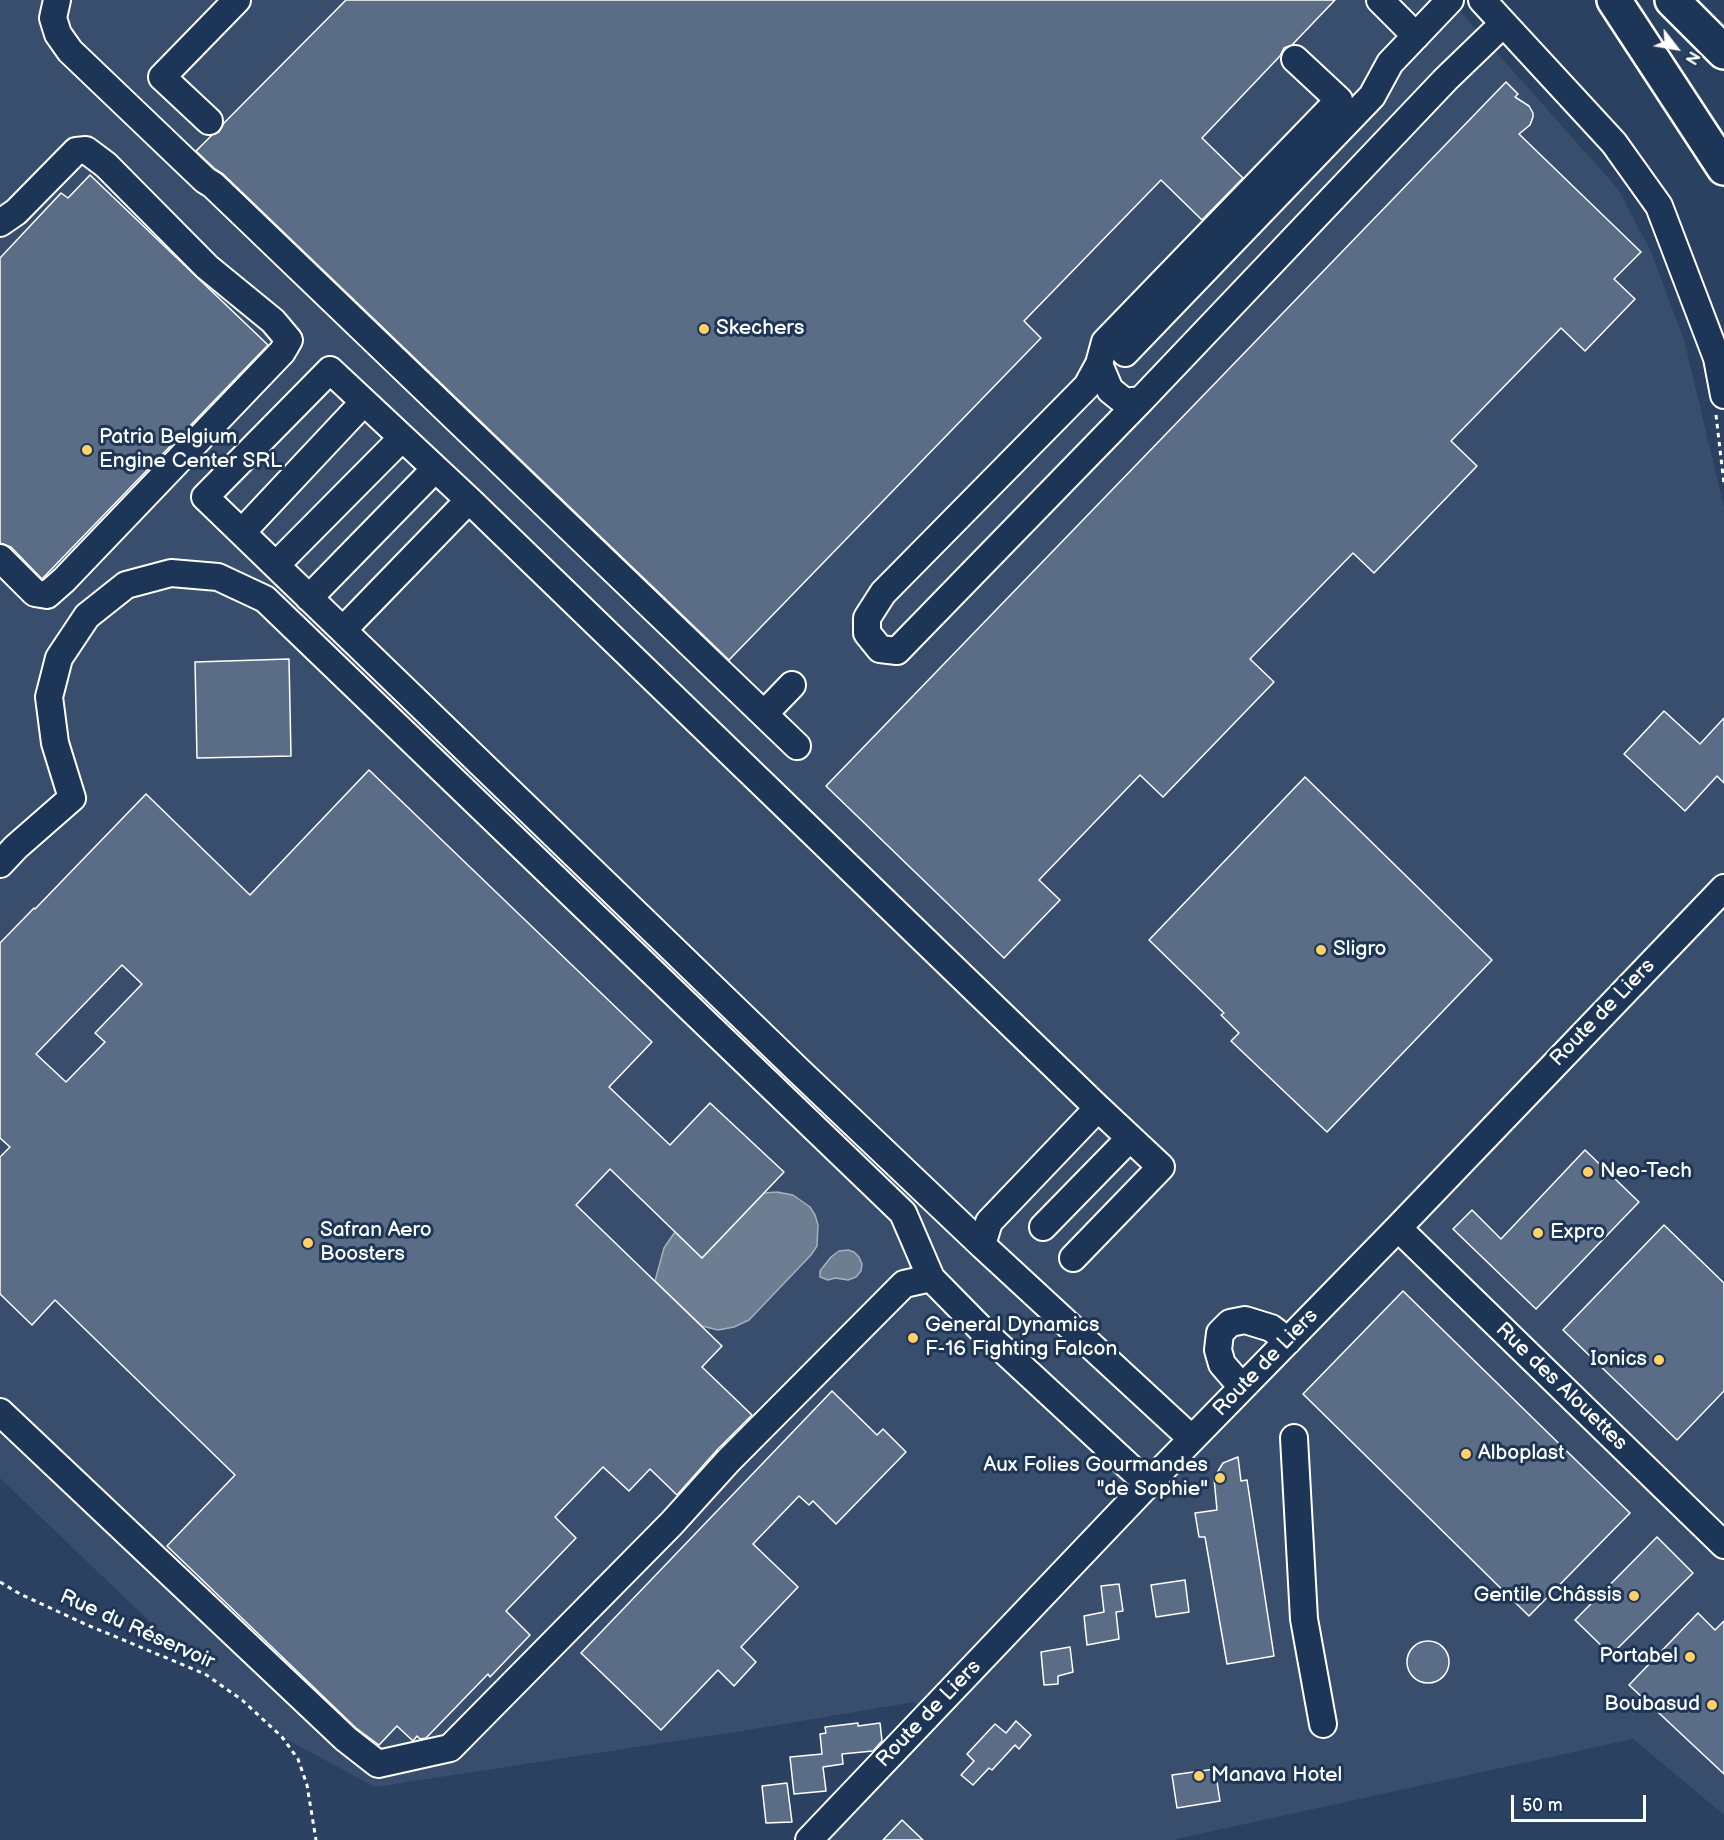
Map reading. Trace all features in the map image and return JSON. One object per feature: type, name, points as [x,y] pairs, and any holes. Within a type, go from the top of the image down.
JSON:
[{"type":"highway","points":[[1614,0],[1724,168]]},
{"type":"highway","points":[[1672,0],[1724,52]]},
{"type":"street","points":[[57,0],[53,18],[58,34],[70,51],[205,180],[213,185],[797,746]]},
{"type":"street","points":[[209,121],[162,77],[237,0]]},
{"type":"street","points":[[1380,0],[1416,36]]},
{"type":"street","points":[[1125,353],[1372,96],[1390,63],[1450,0]]},
{"type":"street","points":[[1482,0],[1614,143],[1659,206],[1717,358],[1720,404]]},
{"type":"street","points":[[1295,59],[1339,100],[1105,342],[1099,364],[1087,386],[883,593],[867,618],[867,633],[880,649],[897,651],[1141,400],[1446,79],[1503,24]]},
{"type":"street","points":[[0,223],[16,212],[76,151],[86,150],[106,165],[207,267],[273,321],[289,340],[282,352],[47,595],[35,592],[0,558]]},
{"type":"street","points":[[1099,364],[1110,390],[1125,402],[1141,400]]},
{"type":"street","points":[[1073,1258],[1161,1167],[330,370],[205,497],[982,1245],[1192,1439]]},
{"type":"street","points":[[242,532],[364,402]]},
{"type":"street","points":[[276,565],[402,438]]},
{"type":"street","points":[[309,598],[435,469]]},
{"type":"street","points":[[343,630],[468,500]]},
{"type":"street","points":[[0,864],[72,798],[55,743],[49,697],[59,658],[87,616],[126,585],[171,573],[218,577],[265,599],[903,1213],[931,1278],[986,1334],[1148,1484]]},
{"type":"street","points":[[764,714],[792,685]]},
{"type":"street","name":"Route de Liers","points":[[809,1840],[1148,1484],[1398,1228],[1724,888]]},
{"type":"street","points":[[982,1245],[989,1222],[1098,1108]]},
{"type":"street","points":[[1043,1227],[1130,1138]]},
{"type":"street","name":"Rue des Alouettes","points":[[1398,1228],[1724,1545]]},
{"type":"street","points":[[0,1412],[329,1723],[378,1764],[450,1748],[672,1523],[728,1461],[904,1284],[931,1278]]},
{"type":"street","points":[[1242,1387],[1222,1364],[1218,1350],[1220,1333],[1230,1323],[1245,1320],[1271,1328],[1288,1341]]},
{"type":"street","points":[[1294,1438],[1304,1618],[1323,1724]]},
{"type":"path","points":[[1720,404],[1724,484]]},
{"type":"path","name":"Rue du Réservoir","points":[[0,1582],[20,1594],[85,1624],[205,1674],[242,1700],[282,1737],[298,1759],[307,1785],[316,1840]]},
{"type":"shaded area","points":[[0,0],[1450,0],[1618,189],[1651,252],[1684,340],[1724,507],[1724,1815],[1633,1739],[1172,1840],[826,1840],[937,1723],[914,1702],[375,1787],[282,1737],[242,1699],[200,1670],[0,1478]]},
{"type":"shaded area","points":[[777,1192],[793,1195],[810,1207],[818,1225],[817,1246],[749,1320],[734,1327],[718,1330],[702,1326],[655,1281],[664,1248],[675,1232],[702,1258],[764,1193]]},
{"type":"shaded area","points":[[848,1250],[859,1257],[862,1264],[861,1271],[856,1277],[848,1280],[835,1278],[828,1280],[820,1277],[820,1271],[831,1257],[839,1251]]},
{"type":"building","name":"Skechers","points":[[346,0],[1335,0],[1292,45],[1284,48],[1280,56],[1202,138],[1243,178],[1202,220],[1161,180],[1024,321],[1041,338],[729,660],[223,174],[196,151],[212,135],[219,132],[224,123]]},
{"type":"building","points":[[1506,82],[1518,94],[1515,97],[1529,106],[1533,113],[1530,125],[1519,134],[1641,252],[1614,279],[1635,299],[1585,351],[1561,328],[1451,441],[1477,466],[1374,573],[1353,553],[1250,659],[1274,682],[1163,797],[1140,775],[1039,880],[1060,900],[1004,958],[826,786]]},
{"type":"building","name":"Patria Belgium Engine Center SRL","points":[[90,175],[268,345],[42,579],[11,547],[0,543],[0,258],[61,193],[68,198]]},
{"type":"building","points":[[289,659],[291,756],[197,758],[195,662]]},
{"type":"building","points":[[1664,711],[1700,744],[1724,718],[1724,783],[1717,776],[1685,811],[1624,754]]},
{"type":"building","name":"Safran Aero Boosters","points":[[369,770],[652,1042],[609,1087],[670,1145],[710,1103],[784,1172],[702,1258],[610,1169],[576,1205],[722,1346],[702,1367],[752,1415],[677,1495],[650,1469],[629,1491],[603,1467],[555,1517],[576,1538],[506,1611],[530,1635],[490,1677],[488,1674],[426,1738],[420,1739],[417,1736],[413,1741],[397,1726],[379,1745],[356,1728],[167,1546],[235,1475],[55,1300],[32,1325],[0,1294],[0,1157],[10,1147],[0,1138],[0,943],[146,794],[250,895]],"holes":[[[122,965],[142,984],[95,1033],[105,1042],[66,1082],[36,1054]]]},
{"type":"building","name":"Sligro","points":[[1305,777],[1492,960],[1327,1132],[1231,1041],[1239,1033],[1221,1015],[1224,1013],[1149,940]]},
{"type":"building","points":[[1585,1150],[1639,1202],[1536,1309],[1453,1229],[1472,1210],[1501,1239]]},
{"type":"building","name":"Ionics","points":[[1664,1225],[1724,1283],[1724,1391],[1677,1440],[1563,1330]]},
{"type":"building","name":"Alboplast","points":[[1403,1291],[1630,1513],[1529,1616],[1303,1394]]},
{"type":"building","points":[[832,1391],[877,1435],[883,1429],[906,1452],[836,1524],[813,1501],[809,1505],[799,1496],[753,1544],[798,1587],[741,1647],[756,1662],[734,1686],[718,1670],[661,1730],[581,1653]]},
{"type":"building","points":[[1238,1457],[1241,1481],[1247,1480],[1274,1656],[1227,1664],[1205,1537],[1199,1537],[1195,1513],[1217,1510],[1214,1478],[1223,1463]]},
{"type":"building","name":"Gentile Châssis","points":[[1657,1537],[1693,1573],[1611,1655],[1575,1620]]},
{"type":"building","points":[[1185,1580],[1189,1612],[1156,1617],[1151,1585]]},
{"type":"building","points":[[1119,1584],[1123,1611],[1116,1612],[1119,1639],[1087,1645],[1084,1616],[1104,1612],[1101,1586]]},
{"type":"building","name":"Portabel","points":[[1698,1613],[1715,1630],[1724,1621],[1724,1774],[1629,1685]]},
{"type":"building","points":[[1428,1641],[1436,1642],[1443,1647],[1448,1654],[1448,1670],[1443,1677],[1436,1682],[1428,1683],[1420,1682],[1413,1677],[1408,1670],[1407,1662],[1408,1654],[1413,1647],[1420,1642]]},
{"type":"building","points":[[1070,1647],[1073,1672],[1058,1676],[1058,1684],[1044,1685],[1041,1652]]},
{"type":"building","points":[[1016,1721],[1031,1735],[1019,1749],[1015,1745],[992,1770],[989,1768],[973,1785],[961,1775],[974,1761],[967,1754],[995,1724],[1006,1733]]},
{"type":"building","points":[[858,1723],[858,1726],[880,1723],[882,1741],[873,1751],[842,1754],[843,1764],[823,1767],[826,1791],[794,1794],[790,1757],[822,1754],[820,1734],[826,1733],[825,1727]]},
{"type":"building","points":[[1215,1769],[1220,1801],[1177,1808],[1172,1775]]},
{"type":"building","points":[[787,1783],[792,1822],[766,1823],[762,1786]]},
{"type":"building","points":[[902,1820],[923,1840],[883,1840]]},
{"type":"place","name":"Skechers","points":[[704,329]]},
{"type":"place","name":"Patria Belgium Engine Center SRL","points":[[87,450]]},
{"type":"place","name":"Sligro","points":[[1321,950]]},
{"type":"place","name":"Neo-Tech","points":[[1588,1172]]},
{"type":"place","name":"Expro","points":[[1538,1233]]},
{"type":"place","name":"Safran Aero Boosters","points":[[308,1243]]},
{"type":"place","name":"General Dynamics F-16 Fighting Falcon","points":[[913,1338]]},
{"type":"place","name":"Ionics","points":[[1659,1360]]},
{"type":"place","name":"Alboplast","points":[[1466,1454]]},
{"type":"place","name":"Aux Folies Gourmandes \"de Sophie\"","points":[[1220,1478]]},
{"type":"place","name":"Gentile Châssis","points":[[1634,1596]]},
{"type":"place","name":"Portabel","points":[[1690,1657]]},
{"type":"place","name":"Boubasud","points":[[1712,1705]]},
{"type":"place","name":"Manava Hotel","points":[[1199,1776]]}]
